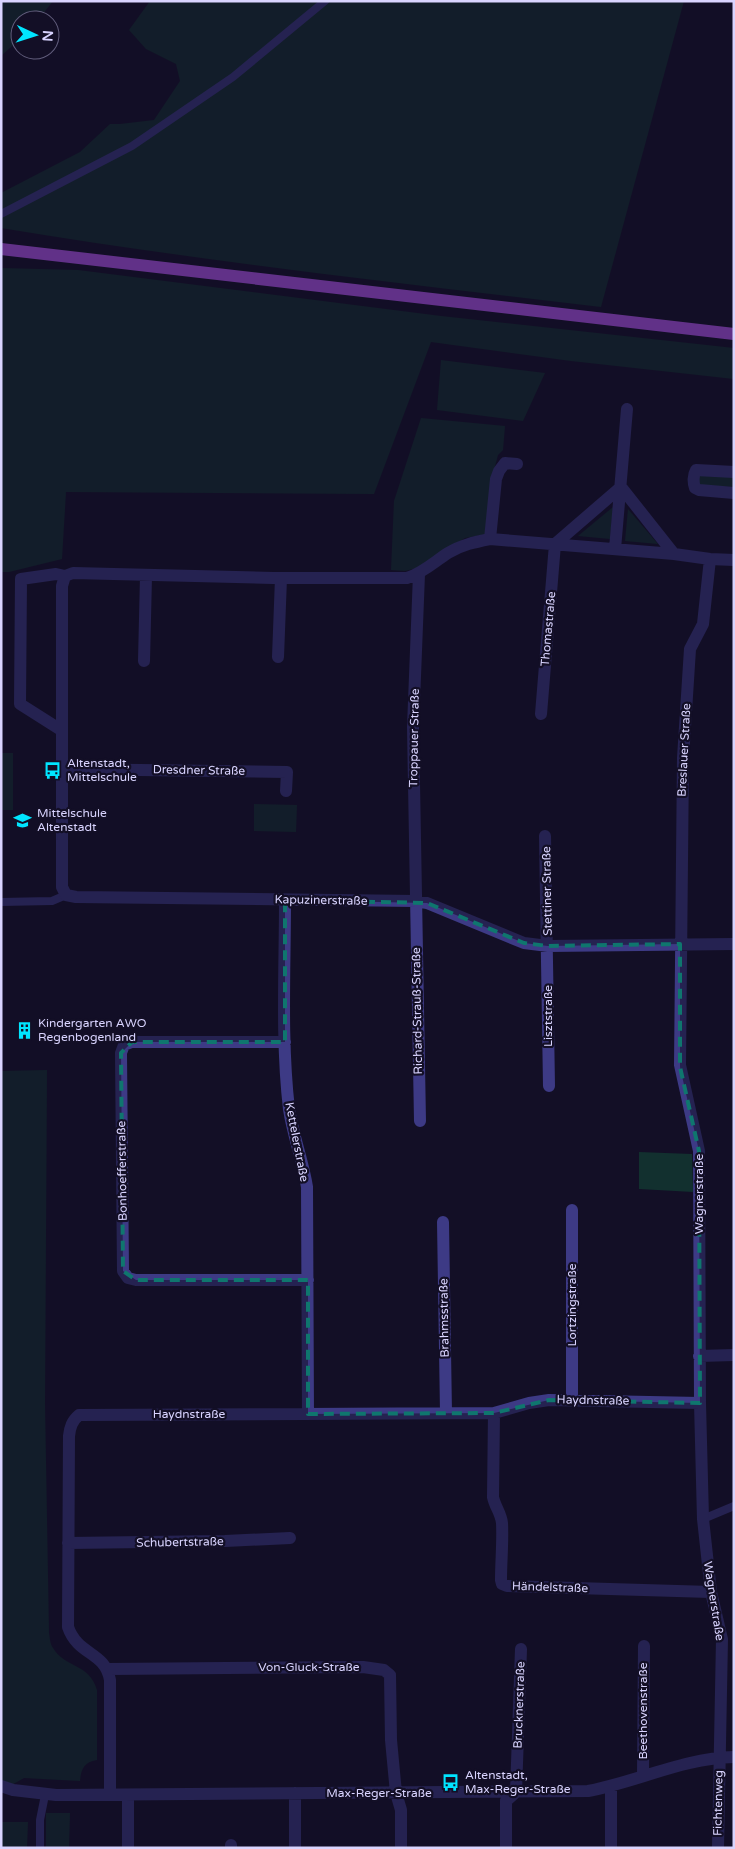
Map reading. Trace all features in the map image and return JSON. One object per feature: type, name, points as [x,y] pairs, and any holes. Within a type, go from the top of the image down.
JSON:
[{"type":"main road","points":[[1,248],[734,334]]},
{"type":"street","points":[[615,549],[627,409]]},
{"type":"street","points":[[490,539],[496,479],[502,466],[510,463],[517,464]]},
{"type":"street","points":[[734,472],[696,470],[694,473],[695,488],[734,493]]},
{"type":"street","points":[[555,544],[621,488]]},
{"type":"street","points":[[621,488],[674,554]]},
{"type":"street","points":[[61,730],[20,704],[21,578],[56,574],[64,576],[73,573],[146,576],[407,578],[419,574],[450,553],[468,544],[490,539],[734,560]]},
{"type":"street","name":"Thomastraße","points":[[541,714],[555,544]]},
{"type":"street","name":"Breslauer Straße","points":[[680,944],[683,758],[690,649],[703,624],[710,559]]},
{"type":"street","name":"Troppauer Straße","points":[[415,901],[413,727],[419,574]]},
{"type":"street","points":[[64,576],[62,586],[61,730],[62,887],[66,895]]},
{"type":"street","points":[[144,661],[146,576]]},
{"type":"street","points":[[278,657],[281,578]]},
{"type":"street","name":"Dresdner Straße","points":[[62,769],[287,772],[286,791]]},
{"type":"street","name":"Stettiner Straße","points":[[545,836],[548,946]]},
{"type":"street","name":"Kapuzinerstraße","points":[[66,895],[76,897],[415,901],[427,903],[524,943],[548,946],[734,944]]},
{"type":"street","name":"Kettelerstraße","points":[[286,900],[285,1042],[290,1110],[304,1166],[306,1187],[308,1414]]},
{"type":"street","name":"Richard-Strauß-Straße","points":[[415,901],[420,1121]]},
{"type":"street","name":"Wagnerstraße","points":[[680,944],[680,1068],[699,1150],[699,1356],[703,1519],[711,1592],[728,1639],[719,1757]]},
{"type":"street","name":"Lisztstraße","points":[[548,946],[549,1086]]},
{"type":"street","name":"Bonhoefferstraße","points":[[285,1042],[132,1042],[124,1045],[121,1052],[124,1271],[128,1278],[136,1280],[308,1280]]},
{"type":"street","name":"Lortzingstraße","points":[[572,1210],[572,1399]]},
{"type":"street","name":"Brahmsstraße","points":[[443,1222],[446,1413]]},
{"type":"street","points":[[699,1356],[734,1355]]},
{"type":"street","name":"Haydnstraße","points":[[108,1669],[100,1659],[79,1646],[72,1637],[68,1627],[69,1436],[73,1420],[79,1415],[494,1413],[529,1403],[572,1399],[700,1403]]},
{"type":"street","name":"Händelstraße","points":[[494,1413],[493,1497],[494,1507],[500,1514],[502,1524],[502,1584],[507,1586],[711,1592]]},
{"type":"street","name":"Schubertstraße","points":[[68,1543],[225,1541],[290,1538]]},
{"type":"street","name":"Beethovenstraße","points":[[643,1776],[644,1646]]},
{"type":"street","name":"Brucknerstraße","points":[[516,1792],[521,1649]]},
{"type":"street","name":"Von-Gluck-Straße","points":[[108,1669],[363,1667],[384,1670],[390,1675],[392,1685],[391,1740],[396,1793]]},
{"type":"street","points":[[108,1669],[110,1680],[110,1795]]},
{"type":"street","name":"Max-Reger-Straße","points":[[1,1786],[13,1790],[45,1795],[588,1791],[611,1787],[643,1776],[719,1757],[734,1757]]},
{"type":"street","name":"Fichtenweg","points":[[718,1848],[719,1757]]},
{"type":"street","points":[[611,1787],[611,1848]]},
{"type":"street","points":[[506,1848],[506,1801],[516,1792]]},
{"type":"street","points":[[295,1793],[295,1848]]},
{"type":"street","points":[[396,1793],[401,1810],[401,1848]]},
{"type":"street","points":[[128,1795],[128,1848]]},
{"type":"lane","points":[[1,214],[132,146],[232,77],[325,1]]},
{"type":"lane","points":[[1,902],[52,901],[66,895]]},
{"type":"lane","points":[[703,1519],[734,1506]]},
{"type":"lane","points":[[40,1848],[40,1820],[45,1795]]},
{"type":"highlighted area","points":[[285,900],[427,903],[524,943],[548,946],[680,944],[680,1067],[699,1151],[700,1403],[549,1400],[494,1413],[308,1414],[308,1280],[136,1280],[123,1271],[121,1053],[132,1042],[285,1042]]},
{"type":"green space","points":[[1,1],[53,1],[46,10],[10,10],[10,48],[1,56]]},
{"type":"green space","points":[[150,1],[684,1],[601,307],[226,261],[1,228],[1,193],[80,152],[110,124],[154,120],[180,81],[176,64],[146,49],[129,30]]},
{"type":"green space","points":[[1,268],[78,270],[441,316],[734,348],[734,379],[571,361],[431,342],[374,494],[66,492],[62,559],[9,572],[1,572]]},
{"type":"green space","points":[[441,360],[545,373],[523,421],[437,410]]},
{"type":"green space","points":[[421,418],[505,426],[503,450],[498,455],[491,481],[487,534],[465,538],[417,568],[405,571],[391,570],[394,501]]},
{"type":"green space","points":[[701,475],[734,477],[734,487],[701,485],[698,482]]},
{"type":"green space","points":[[613,507],[610,539],[578,536]]},
{"type":"green space","points":[[628,509],[658,544],[625,541]]},
{"type":"green space","points":[[1,753],[13,753],[13,810],[1,810]]},
{"type":"green space","points":[[254,804],[297,805],[296,832],[254,831]]},
{"type":"green space","points":[[47,1070],[45,1404],[49,1633],[51,1645],[58,1654],[83,1670],[93,1681],[97,1690],[97,1760],[86,1764],[81,1773],[80,1781],[24,1778],[1,1791],[1,1071]]},
{"type":"green space","points":[[639,1152],[692,1154],[693,1192],[639,1189]]},
{"type":"green space","points":[[46,1813],[70,1813],[69,1848],[46,1848]]},
{"type":"green space","points":[[1,1822],[28,1822],[27,1848],[1,1848]]},
{"type":"place","name":"Altenstadt, Mittelschule","points":[[53,770]]},
{"type":"place","name":"Mittelschule Altenstadt","points":[[23,820]]},
{"type":"place","name":"Kindergarten AWO Regenbogenland","points":[[24,1030]]},
{"type":"place","name":"Altenstadt, Max-Reger-Straße","points":[[451,1782]]}]
